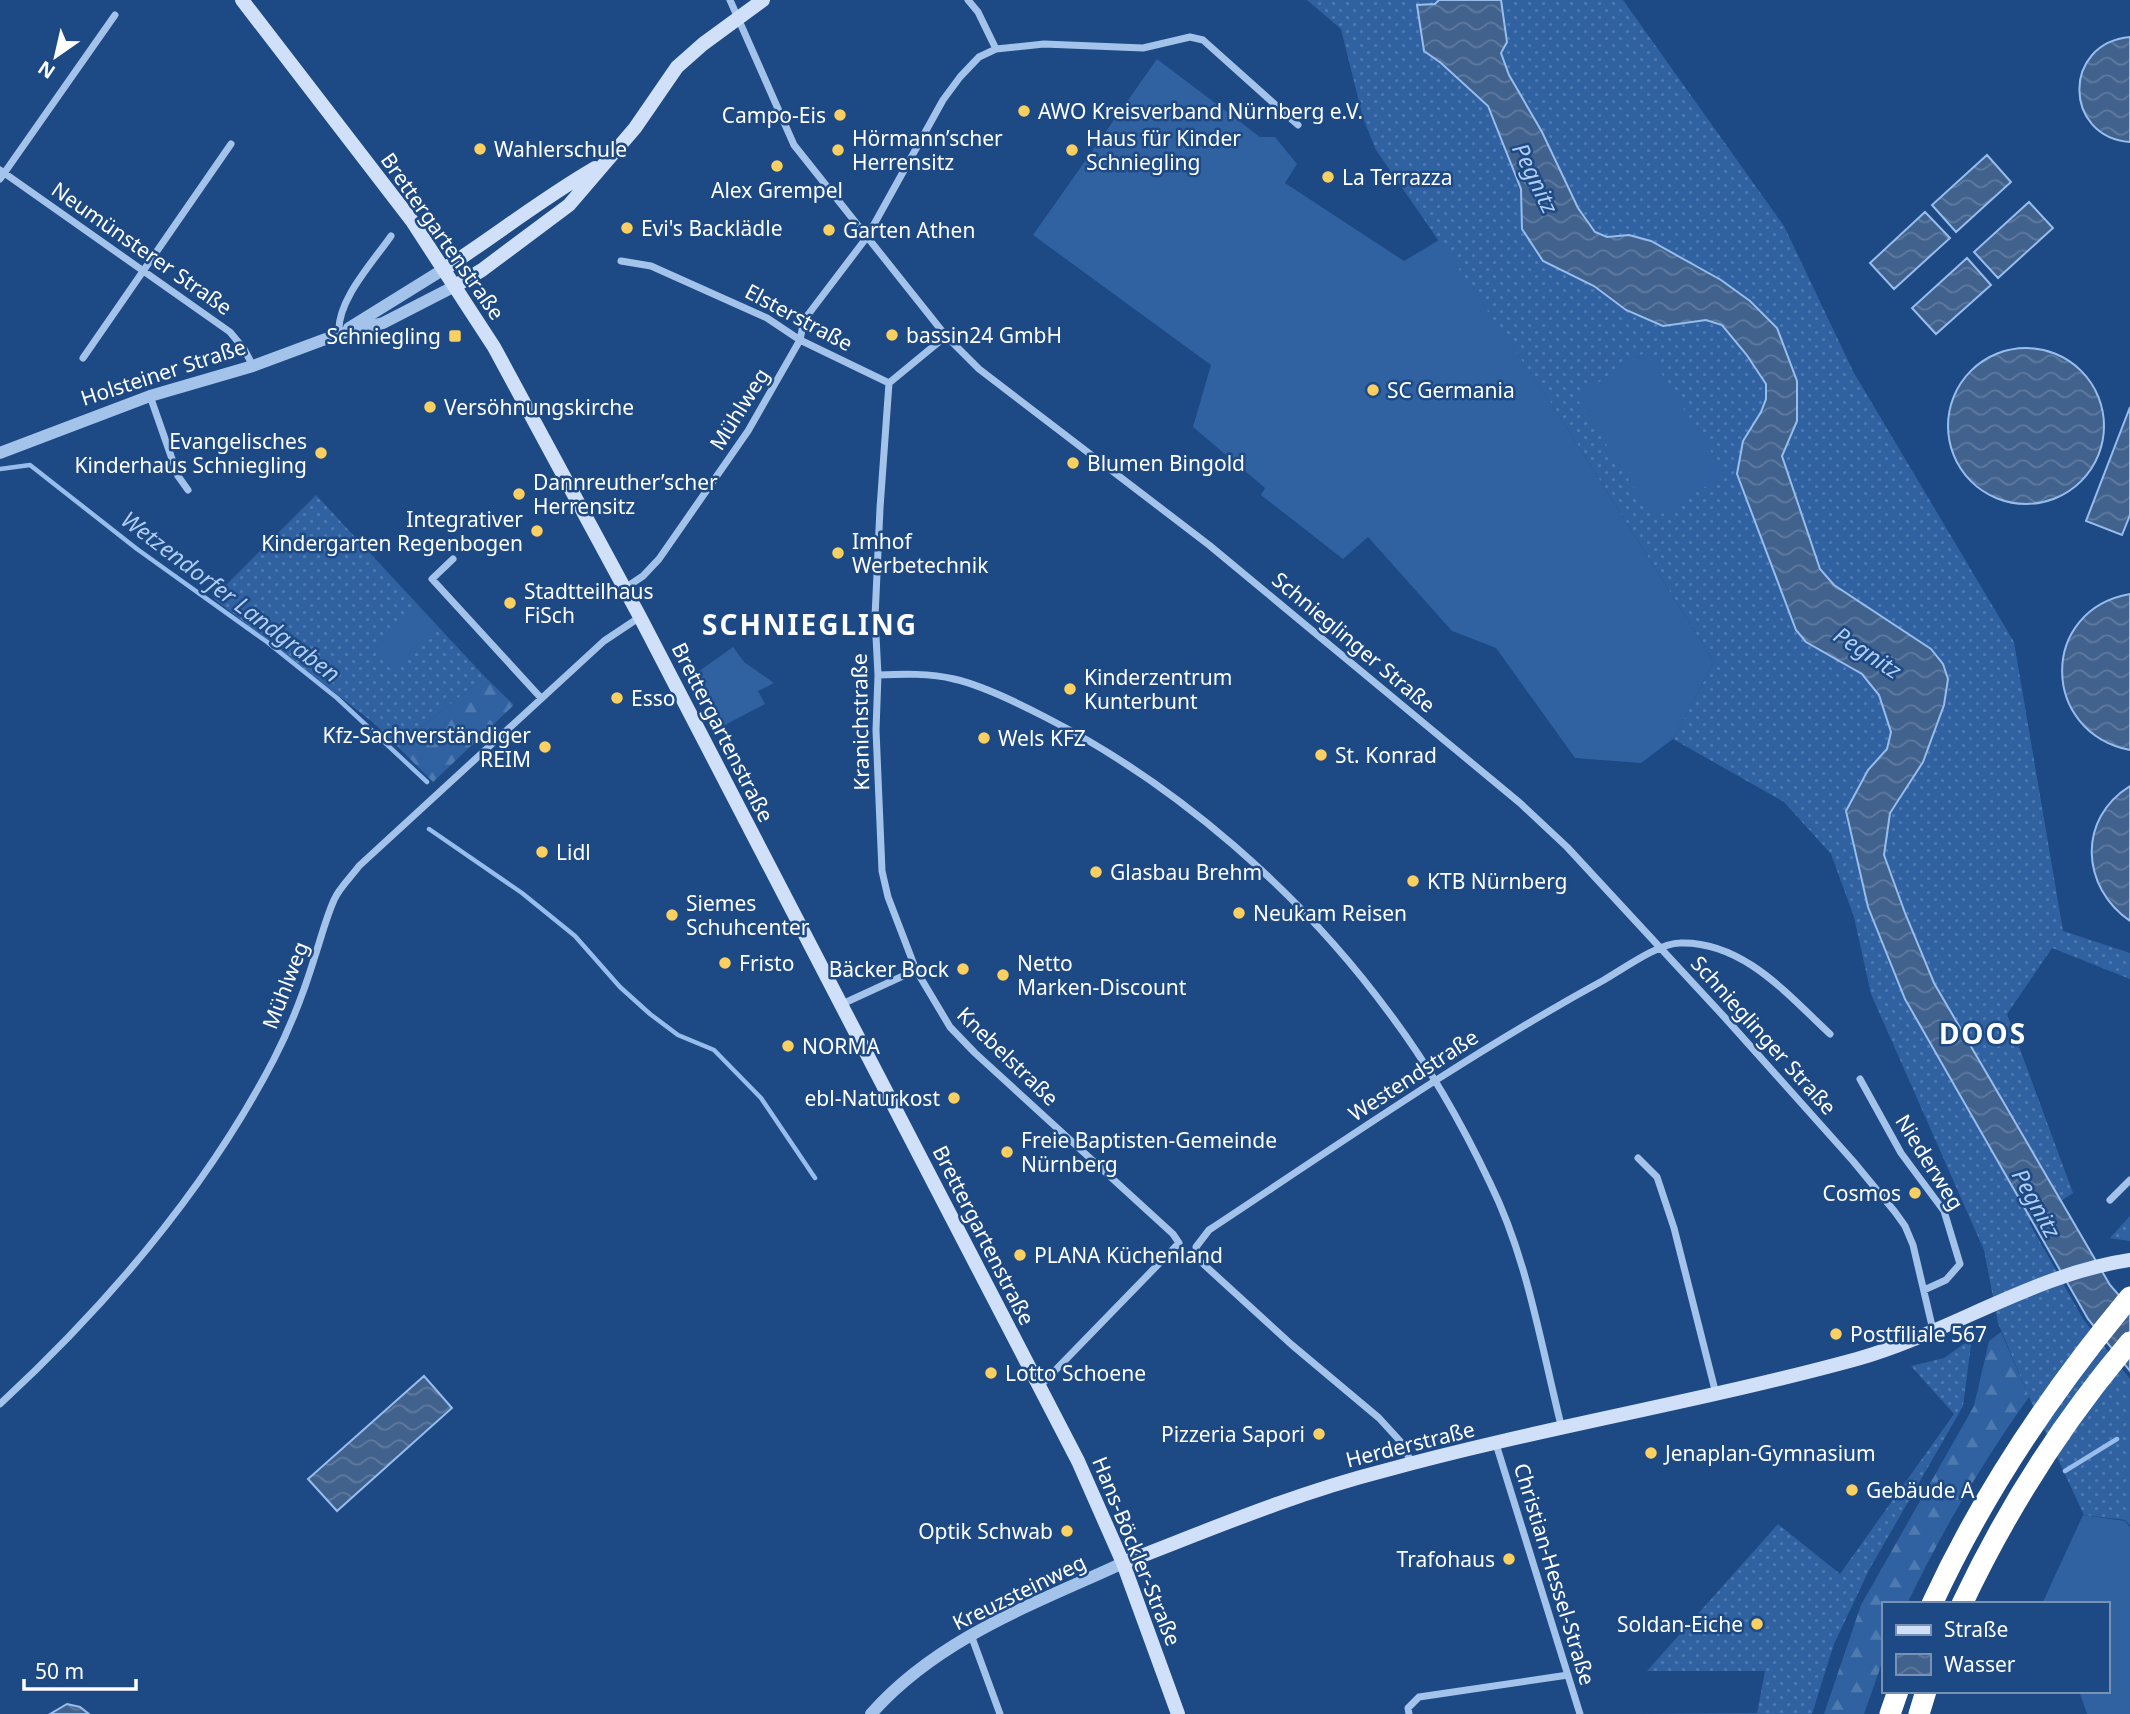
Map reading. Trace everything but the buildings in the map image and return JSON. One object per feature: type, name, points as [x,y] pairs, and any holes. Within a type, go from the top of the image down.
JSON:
[{"type":"highway","points":[[1933,1602],[1982,1506],[2050,1397],[2130,1297]]},
{"type":"highway","points":[[1963,1602],[2011,1510],[2068,1421],[2130,1342]]},
{"type":"highway","points":[[1890,1714],[1897,1693]]},
{"type":"highway","points":[[1919,1714],[1925,1693]]},
{"type":"main road","name":"Brettergartenstraße","points":[[242,0],[400,205],[499,356],[625,588],[1049,1407]]},
{"type":"main road","name":"Holsteiner Straße","points":[[455,286],[508,251],[569,205],[635,128],[677,67],[763,0]]},
{"type":"main road","name":"Holsteiner Straße","points":[[444,269],[490,240],[555,191],[605,162]]},
{"type":"main road","name":"Herderstraße","points":[[1124,1563],[1282,1501],[1412,1463],[1716,1395],[1872,1354],[2060,1279],[2130,1260]]},
{"type":"main road","name":"Hans-Böckler-Straße","points":[[1049,1407],[1088,1482],[1124,1563],[1178,1714]]},
{"type":"street","name":"Schnieglinger Straße","points":[[730,0],[794,145],[946,335],[989,377],[1209,545],[1520,803],[1567,847],[1662,948],[1853,1161],[1895,1212],[1913,1245],[1933,1330]]},
{"type":"street","points":[[968,0],[978,12],[996,49],[1044,44],[1143,47],[1190,37],[1203,40],[1298,125]]},
{"type":"street","points":[[1,174],[115,15]]},
{"type":"street","name":"Mühlweg","points":[[625,588],[643,576],[659,559],[748,431],[800,340],[804,320],[867,237],[943,100],[978,57],[996,49]]},
{"type":"street","points":[[83,358],[231,144]]},
{"type":"street","name":"Neumünsterer Straße","points":[[1,174],[144,270],[230,332],[253,366]]},
{"type":"street","points":[[339,334],[338,321],[343,306],[391,236]]},
{"type":"street","name":"Elsterstraße","points":[[621,261],[651,267],[768,317],[800,340],[889,383]]},
{"type":"street","name":"Holsteiner Straße","points":[[339,334],[444,269]]},
{"type":"street","name":"Holsteiner Straße","points":[[0,453],[150,396],[253,366],[339,334],[385,322],[455,286]]},
{"type":"street","points":[[889,383],[946,335]]},
{"type":"street","name":"Kranichstraße","points":[[889,383],[875,617],[878,675],[876,730],[882,871],[888,897],[916,971]]},
{"type":"street","points":[[150,396],[178,476],[188,490]]},
{"type":"street","points":[[453,559],[432,579],[541,698]]},
{"type":"street","name":"Mühlweg","points":[[0,1404],[50,1358],[134,1265],[175,1213],[241,1118],[300,1004],[334,898],[359,866],[609,637],[640,617]]},
{"type":"street","points":[[878,675],[908,674],[954,679],[1021,705],[1077,733],[1142,773],[1214,828],[1270,880],[1339,952],[1390,1014],[1435,1080],[1491,1184],[1523,1267],[1562,1430]]},
{"type":"street","points":[[1662,948],[1670,944],[1695,944],[1725,952],[1746,962],[1771,979],[1830,1034]]},
{"type":"street","name":"Westendstraße","points":[[1412,1463],[1400,1441],[1379,1418],[1250,1308],[1200,1261],[1196,1247],[1209,1230],[1435,1080],[1546,1011],[1662,948]]},
{"type":"street","points":[[840,1005],[916,971]]},
{"type":"street","name":"Knebelstraße","points":[[916,971],[950,1027],[975,1053],[1174,1234],[1179,1243],[1038,1387]]},
{"type":"street","name":"Niederweg","points":[[1860,1079],[1901,1153],[1944,1211],[1948,1223],[1960,1265],[1946,1280],[1924,1290]]},
{"type":"street","points":[[1638,1158],[1657,1177],[1674,1228],[1716,1395]]},
{"type":"street","points":[[2110,1200],[2130,1180]]},
{"type":"street","name":"Christian-Hessel-Straße","points":[[1496,1444],[1580,1714]]},
{"type":"street","name":"Kreuzsteinweg","points":[[871,1714],[915,1673],[970,1634],[1124,1563]]},
{"type":"street","points":[[970,1634],[1000,1714]]},
{"type":"street","points":[[1409,1714],[1408,1708],[1419,1697],[1568,1675]]},
{"type":"green space","points":[[1307,0],[1623,0],[1784,226],[1854,373],[2014,642],[2063,931],[2130,953],[2130,979],[2052,948],[2007,1014],[2073,1193],[2029,1222],[2083,1319],[2130,1379],[2130,1525],[2125,1520],[2084,1515],[2029,1397],[1998,1323],[1984,1250],[1871,994],[1854,917],[1831,854],[1784,802],[1673,739],[1714,662],[1559,415],[1376,150],[1363,118],[1341,29]]},
{"type":"green space","name":"SC Germania","points":[[1157,59],[1260,137],[1275,137],[1297,164],[1285,183],[1404,261],[1439,240],[1559,415],[1714,662],[1673,739],[1641,763],[1575,758],[1496,648],[1452,631],[1368,537],[1343,559],[1261,495],[1265,488],[1193,427],[1211,365],[1033,235]]},
{"type":"green space","points":[[1647,351],[1725,474],[1654,519],[1576,397]]},
{"type":"green space","points":[[316,495],[485,677],[397,746],[375,724],[213,598]]},
{"type":"green space","points":[[419,608],[437,628],[392,669],[373,649]]},
{"type":"green space","points":[[733,647],[744,662],[774,683],[758,691],[765,704],[723,726],[695,674]]},
{"type":"green space","points":[[485,677],[514,705],[433,782],[397,746]]},
{"type":"green space","points":[[2130,1216],[2130,1241],[2109,1238],[2110,1238]]},
{"type":"green space","points":[[2001,1332],[2029,1397],[1964,1498],[1908,1602],[1882,1602],[1882,1663],[1864,1714],[1824,1714],[1861,1605],[1974,1406],[1989,1341]]},
{"type":"green space","points":[[1972,1338],[1963,1406],[1869,1570],[1834,1644],[1812,1714],[1629,1714],[1757,1713],[1765,1671],[1647,1671],[1778,1524],[1840,1574],[1954,1414],[1911,1366],[1944,1358]]},
{"type":"green space","points":[[2083,1515],[2125,1521],[2130,1527],[2130,1714],[2087,1714],[2080,1693],[2109,1693],[2109,1602],[2043,1602]]},
{"type":"water","name":"Pegnitz","points":[[1439,0],[1501,0],[1507,42],[1501,53],[1509,75],[1542,132],[1578,208],[1595,232],[1607,237],[1629,235],[1651,241],[1721,280],[1750,301],[1777,328],[1797,381],[1797,421],[1782,456],[1820,569],[1834,585],[1931,649],[1943,664],[1948,679],[1944,705],[1923,762],[1890,813],[1884,855],[1934,983],[2110,1285],[2130,1308],[2130,1371],[2088,1319],[1905,999],[1868,907],[1846,811],[1868,770],[1887,749],[1891,732],[1879,695],[1862,674],[1806,642],[1796,630],[1737,474],[1743,441],[1766,399],[1766,384],[1722,325],[1706,320],[1663,326],[1626,310],[1594,286],[1543,261],[1522,229],[1521,189],[1488,106],[1424,51],[1417,5],[1435,4]]},
{"type":"water","points":[[2130,37],[2130,142],[2108,136],[2092,124],[2083,108],[2079,90],[2082,72],[2092,55],[2108,43]]},
{"type":"water","points":[[1987,155],[2011,182],[1956,232],[1932,205]]},
{"type":"water","points":[[2029,202],[2053,228],[1998,278],[1974,252]]},
{"type":"water","points":[[1925,212],[1950,238],[1894,289],[1870,263]]},
{"type":"water","points":[[1967,258],[1991,285],[1936,334],[1912,308]]},
{"type":"water","points":[[2026,348],[2056,354],[2081,371],[2098,396],[2104,426],[2098,456],[2081,481],[2056,498],[2026,504],[1996,498],[1971,481],[1954,456],[1948,426],[1954,396],[1971,371],[1996,354]]},
{"type":"water","points":[[2130,407],[2130,515],[2122,535],[2086,521]]},
{"type":"water","points":[[2130,594],[2130,750],[2100,739],[2079,720],[2066,697],[2062,671],[2066,646],[2079,623],[2100,605]]},
{"type":"water","points":[[2130,786],[2130,921],[2114,907],[2102,890],[2094,872],[2092,853],[2094,834],[2101,816],[2113,800]]},
{"type":"water","points":[[424,1376],[452,1408],[337,1511],[308,1479]]},
{"type":"water","points":[[67,1704],[80,1707],[89,1714],[50,1714]]},
{"type":"waterway","name":"Wetzendorfer Landgraben","points":[[0,469],[30,465],[137,549],[267,642],[337,698],[427,782]]},
{"type":"waterway","name":"Wetzendorfer Landgraben","points":[[429,829],[522,893],[575,936],[620,987],[650,1014],[678,1035],[714,1050],[761,1098],[815,1178]]},
{"type":"waterway","points":[[2065,1471],[2117,1439]]},
{"type":"place","name":"AWO Kreisverband Nürnberg e.V.","points":[[1024,111]]},
{"type":"place","name":"Campo-Eis","points":[[840,115]]},
{"type":"place","name":"Wahlerschule","points":[[480,149]]},
{"type":"place","name":"Hörmann’scher Herrensitz","points":[[838,150]]},
{"type":"place","name":"Haus für Kinder Schniegling","points":[[1072,150]]},
{"type":"place","name":"Alex Grempel","points":[[777,166]]},
{"type":"place","name":"La Terrazza","points":[[1328,177]]},
{"type":"place","name":"Evi's Backlädle","points":[[627,228]]},
{"type":"place","name":"Garten Athen","points":[[829,230]]},
{"type":"place","name":"bassin24 GmbH","points":[[892,335]]},
{"type":"place","name":"Schniegling","points":[[455,336]]},
{"type":"place","name":"SC Germania","points":[[1373,390]]},
{"type":"place","name":"Versöhnungskirche","points":[[430,407]]},
{"type":"place","name":"Evangelisches Kinderhaus Schniegling","points":[[321,453]]},
{"type":"place","name":"Blumen Bingold","points":[[1073,463]]},
{"type":"place","name":"Dannreuther’scher Herrensitz","points":[[519,494]]},
{"type":"place","name":"Integrativer Kindergarten Regenbogen","points":[[537,531]]},
{"type":"place","name":"Imhof Werbetechnik","points":[[838,553]]},
{"type":"place","name":"Stadtteilhaus FiSch","points":[[510,603]]},
{"type":"place","name":"Kinderzentrum Kunterbunt","points":[[1070,689]]},
{"type":"place","name":"Esso","points":[[617,698]]},
{"type":"place","name":"Wels KFZ","points":[[984,738]]},
{"type":"place","name":"Kfz-Sachverständiger REIM","points":[[545,747]]},
{"type":"place","name":"St. Konrad","points":[[1321,755]]},
{"type":"place","name":"Lidl","points":[[542,852]]},
{"type":"place","name":"Glasbau Brehm","points":[[1096,872]]},
{"type":"place","name":"KTB Nürnberg","points":[[1413,881]]},
{"type":"place","name":"Neukam Reisen","points":[[1239,913]]},
{"type":"place","name":"Siemes Schuhcenter","points":[[672,915]]},
{"type":"place","name":"Fristo","points":[[725,963]]},
{"type":"place","name":"Bäcker Bock","points":[[963,969]]},
{"type":"place","name":"Netto Marken-Discount","points":[[1003,975]]},
{"type":"place","name":"NORMA","points":[[788,1046]]},
{"type":"place","name":"ebl-Naturkost","points":[[954,1098]]},
{"type":"place","name":"Freie Baptisten-Gemeinde Nürnberg","points":[[1007,1152]]},
{"type":"place","name":"Cosmos","points":[[1915,1193]]},
{"type":"place","name":"PLANA Küchenland","points":[[1020,1255]]},
{"type":"place","name":"Postfiliale 567","points":[[1836,1334]]},
{"type":"place","name":"Lotto Schoene","points":[[991,1373]]},
{"type":"place","name":"Pizzeria Sapori","points":[[1319,1434]]},
{"type":"place","name":"Jenaplan-Gymnasium","points":[[1651,1453]]},
{"type":"place","name":"Gebäude A","points":[[1852,1490]]},
{"type":"place","name":"Optik Schwab","points":[[1067,1531]]},
{"type":"place","name":"Trafohaus","points":[[1509,1559]]},
{"type":"place","name":"Soldan-Eiche","points":[[1757,1624]]},
{"type":"district","name":"SCHNIEGLING","points":[[810,624]]},
{"type":"district","name":"DOOS","points":[[1983,1033]]}]
